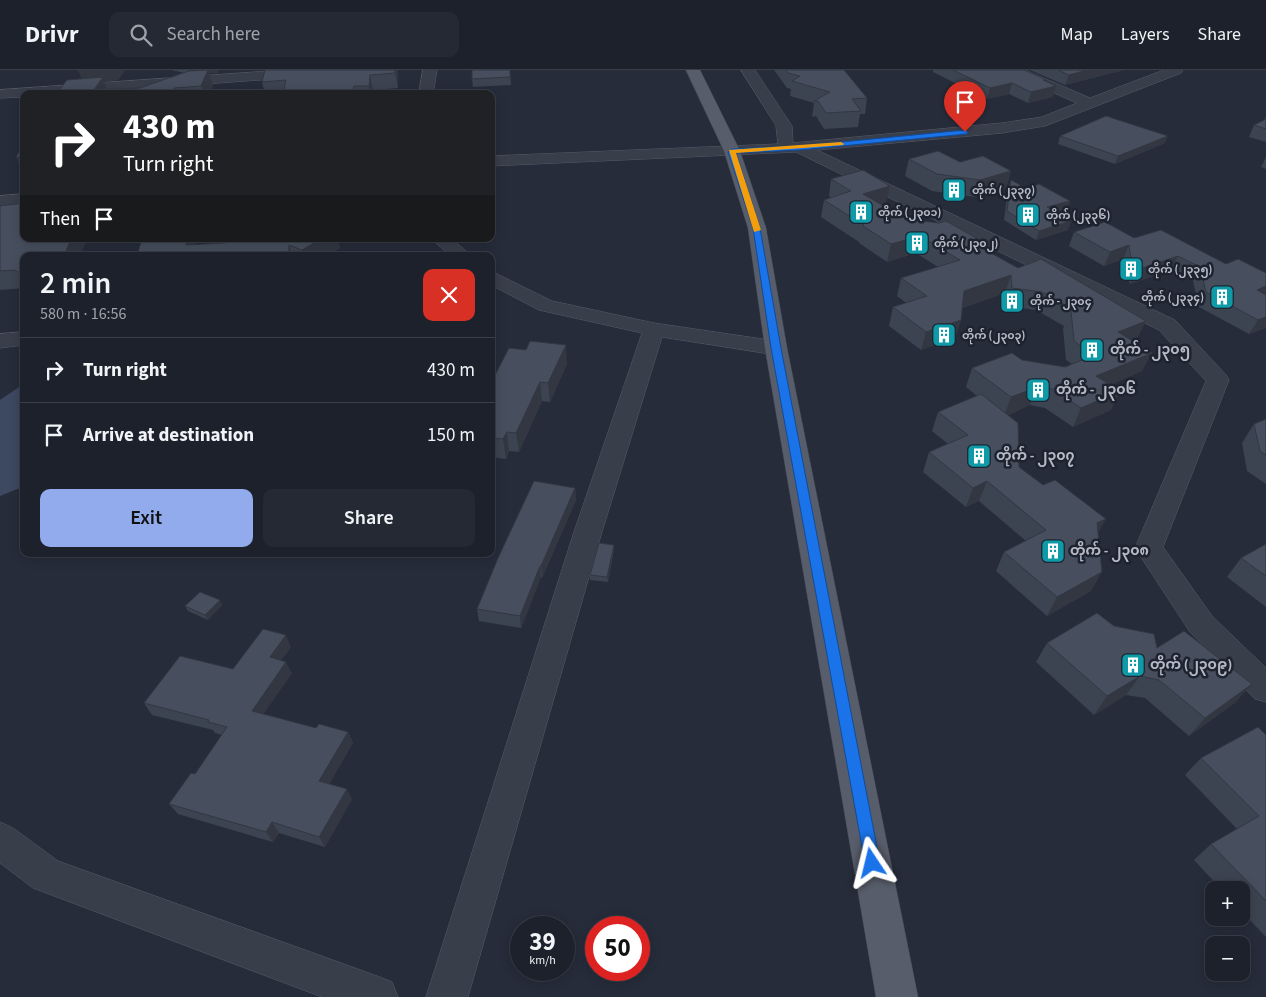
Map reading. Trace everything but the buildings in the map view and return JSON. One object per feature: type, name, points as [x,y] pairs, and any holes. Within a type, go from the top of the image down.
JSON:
[{"type":"main road","points":[[693,70],[732,152],[757,228],[776,348],[897,997]]},
{"type":"street","points":[[50,90],[343,70]]},
{"type":"street","points":[[427,90],[430,70]]},
{"type":"street","points":[[748,70],[784,126],[793,148],[1167,325],[1218,380],[1149,548],[1201,624],[1266,689]]},
{"type":"street","points":[[1012,70],[1090,104]]},
{"type":"street","points":[[495,161],[793,148],[946,134],[1029,124],[1045,121],[1176,70]]},
{"type":"street","points":[[0,106],[6,93],[30,76]]},
{"type":"street","points":[[6,93],[20,92]]},
{"type":"street","points":[[0,201],[20,199]]},
{"type":"street","points":[[444,242],[457,252]]},
{"type":"street","points":[[495,279],[546,306],[654,329],[776,348]]},
{"type":"street","points":[[447,997],[587,535],[654,329]]},
{"type":"street","points":[[0,341],[20,338]]},
{"type":"street","points":[[0,840],[46,875],[377,997]]},
{"type":"water","points":[[20,386],[20,488],[0,496],[0,400]]},
{"type":"slow traffic","points":[[757,230],[732,152],[841,144]]},
{"type":"place","name":"တိုက် (၂၃၃၇)","points":[[954,190]]},
{"type":"place","name":"တိုက် (၂၃၀၁)","points":[[861,212]]},
{"type":"place","name":"တိုက် (၂၃၃၆)","points":[[1028,215]]},
{"type":"place","name":"တိုက် (၂၃၀၂)","points":[[917,243]]},
{"type":"place","name":"တိုက် (၂၃၃၅)","points":[[1131,269]]},
{"type":"place","name":"တိုက် (၂၃၃၄)","points":[[1222,297]]},
{"type":"place","name":"တိုက် - ၂၃၀၄","points":[[1012,301]]},
{"type":"place","name":"တိုက် (၂၃၀၃)","points":[[944,335]]},
{"type":"place","name":"တိုက် - ၂၃၀၅","points":[[1092,350]]},
{"type":"place","name":"တိုက် - ၂၃၀၆","points":[[1038,390]]},
{"type":"place","name":"တိုက် - ၂၃၀၇","points":[[979,456]]},
{"type":"place","name":"တိုက် - ၂၃၀၈","points":[[1053,551]]},
{"type":"place","name":"တိုက် (၂၃၀၉)","points":[[1133,665]]},
{"type":"route","points":[[872,863],[776,348],[757,228],[732,152],[800,148],[965,132]]}]
